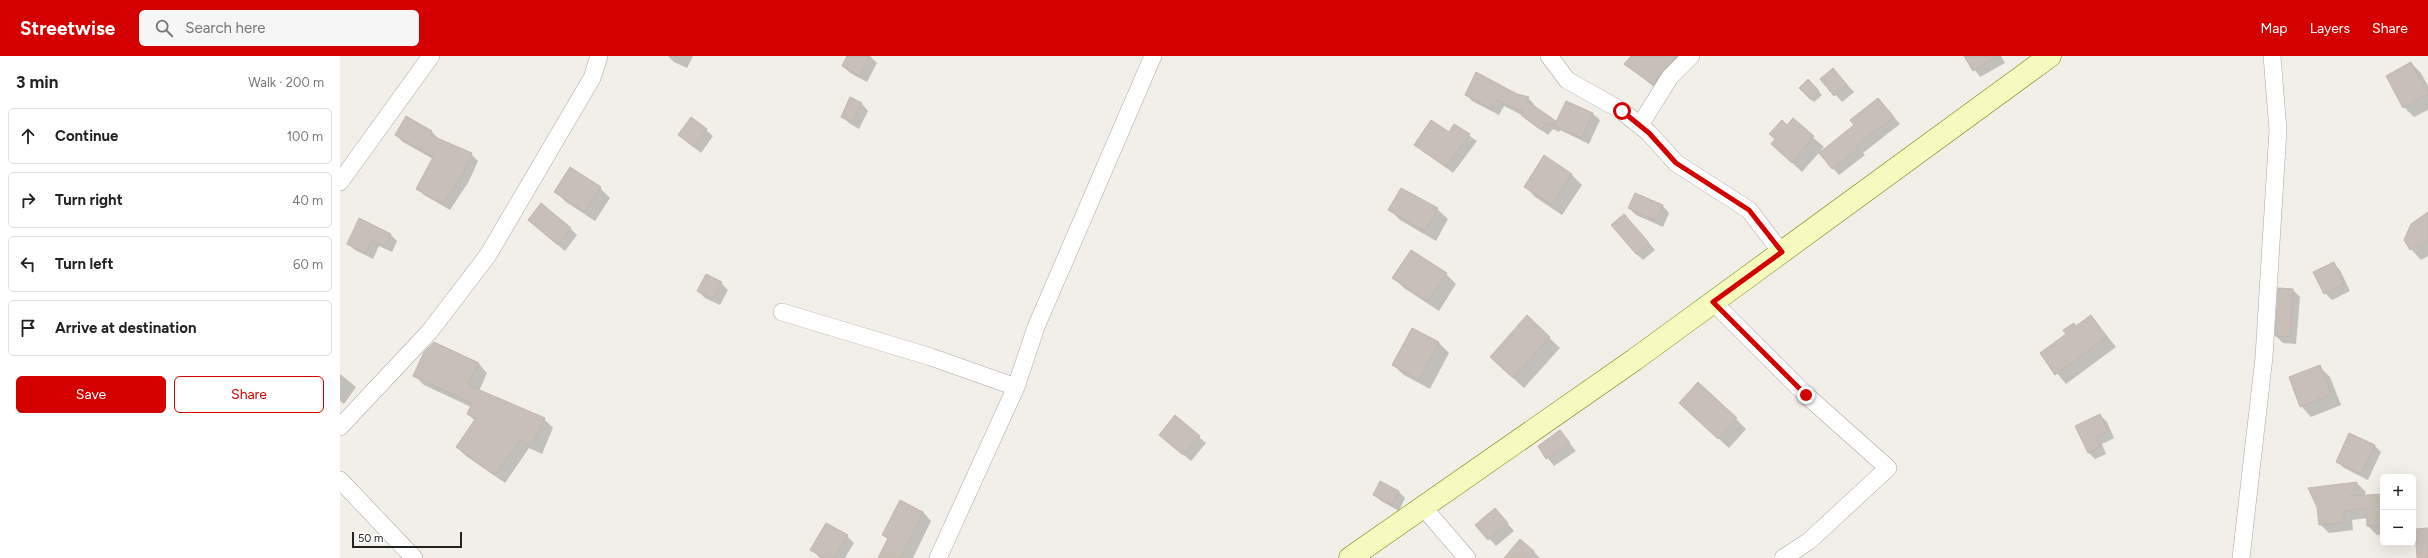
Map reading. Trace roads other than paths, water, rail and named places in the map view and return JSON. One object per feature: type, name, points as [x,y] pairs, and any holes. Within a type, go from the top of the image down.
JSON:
[{"type":"main road","points":[[1350,558],[1713,302],[2050,56]]},
{"type":"street","points":[[340,182],[431,56]]},
{"type":"street","points":[[340,427],[430,331],[488,255],[592,78],[599,56]]},
{"type":"street","points":[[938,558],[1016,387],[1036,327],[1153,56]]},
{"type":"street","points":[[1549,56],[1567,80],[1622,111],[1640,125],[1676,163],[1749,210],[1782,252]]},
{"type":"street","points":[[1640,125],[1670,77],[1691,56]]},
{"type":"street","points":[[2241,558],[2264,357],[2278,130],[2272,56]]},
{"type":"street","points":[[1713,302],[1806,395],[1888,468],[1809,541],[1783,558]]},
{"type":"street","points":[[782,312],[931,357],[1016,387]]},
{"type":"street","points":[[340,480],[414,558]]},
{"type":"street","points":[[1423,507],[1467,558]]}]
